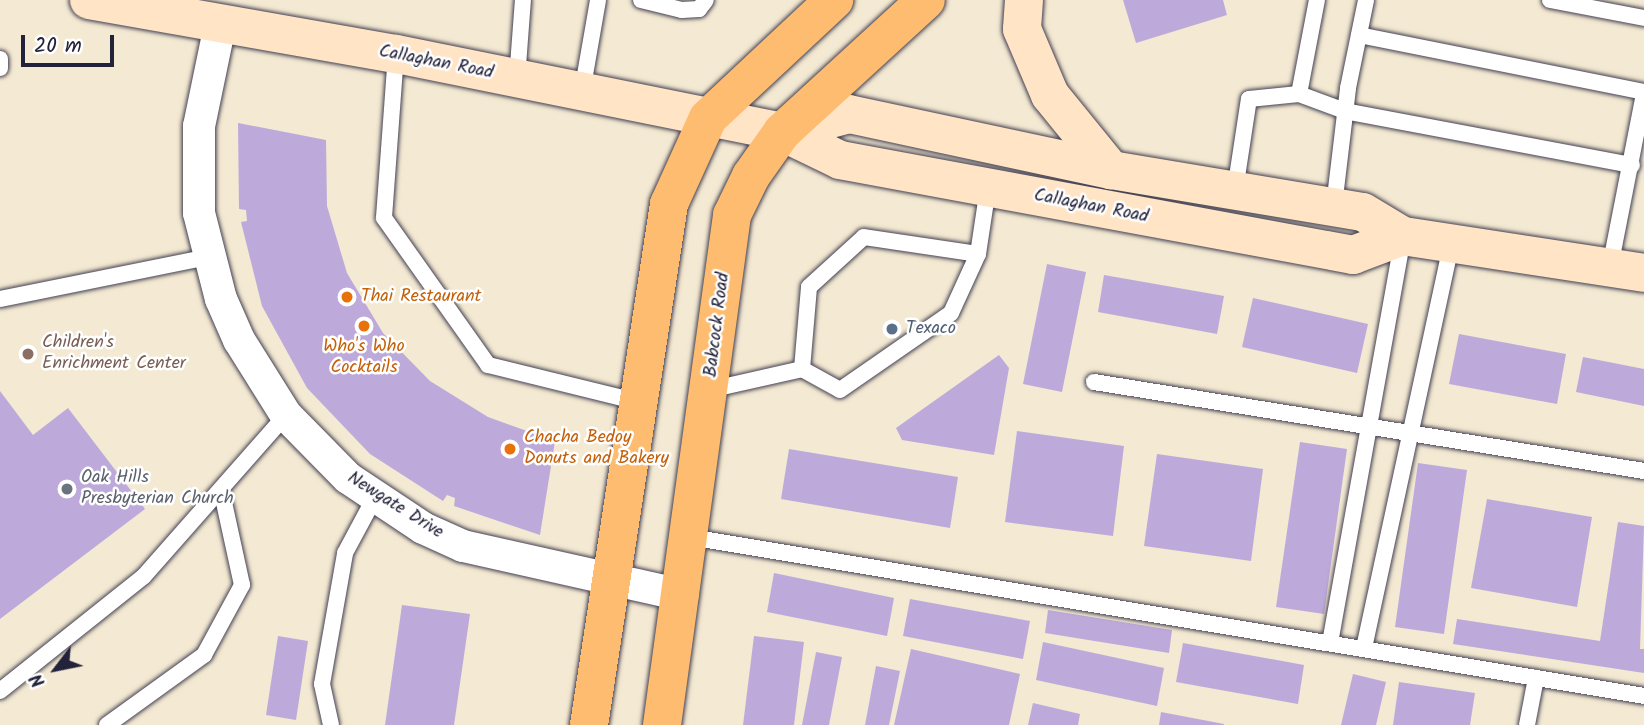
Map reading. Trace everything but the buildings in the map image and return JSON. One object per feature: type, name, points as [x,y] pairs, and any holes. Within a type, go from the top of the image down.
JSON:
[{"type":"main road","name":"Callaghan Road","points":[[89,0],[396,54],[782,132],[840,160],[1353,255],[1403,236]]},
{"type":"main road","points":[[589,725],[669,204],[708,118],[834,0]]},
{"type":"main road","name":"Babcock Road","points":[[662,725],[690,537],[732,215],[751,176],[782,132],[926,0]]},
{"type":"main road","points":[[1024,0],[1022,29],[1050,95],[1111,170]]},
{"type":"main road","name":"Callaghan Road","points":[[782,132],[849,114],[1111,170],[1363,212],[1403,236],[1452,241],[1627,270]]},
{"type":"street","name":"Newgate Drive","points":[[220,25],[197,147],[198,213],[208,257],[239,340],[286,415],[324,456],[375,497],[463,546],[611,583],[682,595]]},
{"type":"lane","points":[[517,79],[523,0]]},
{"type":"lane","points":[[582,92],[598,0]]},
{"type":"lane","points":[[641,0],[682,10],[699,9],[706,0]]},
{"type":"lane","points":[[1299,94],[1317,0]]},
{"type":"lane","points":[[1334,206],[1345,111],[1366,0]]},
{"type":"lane","points":[[1550,0],[1644,19]]},
{"type":"lane","points":[[1359,35],[1644,93],[1632,164],[1627,270]]},
{"type":"lane","points":[[396,54],[384,218],[488,365],[639,402]]},
{"type":"lane","points":[[0,59],[0,68]]},
{"type":"lane","points":[[1235,190],[1249,99],[1299,94],[1345,111],[1632,164]]},
{"type":"lane","points":[[709,390],[802,369],[840,390],[951,313],[978,254],[988,188]]},
{"type":"lane","points":[[1330,643],[1403,236]]},
{"type":"lane","points":[[802,369],[810,287],[864,237],[978,254]]},
{"type":"lane","points":[[1364,648],[1452,241]]},
{"type":"lane","points":[[0,299],[208,257]]},
{"type":"lane","points":[[1094,383],[1644,471]]},
{"type":"lane","points":[[0,691],[144,576],[286,415]]},
{"type":"lane","points":[[107,725],[204,655],[242,586],[221,489]]},
{"type":"lane","points":[[331,725],[322,684],[345,553],[375,497]]},
{"type":"lane","points":[[690,537],[1644,696]]},
{"type":"lane","points":[[1527,725],[1536,678]]},
{"type":"place","name":"Thai Restaurant","points":[[347,297]]},
{"type":"place","name":"Who's Who Cocktails","points":[[364,326]]},
{"type":"place","name":"Texaco","points":[[892,329]]},
{"type":"place","name":"Children's Enrichment Center","points":[[28,354]]},
{"type":"place","name":"Chacha Bedoy Donuts and Bakery","points":[[510,449]]},
{"type":"place","name":"Oak Hills Presbyterian Church","points":[[67,489]]}]
